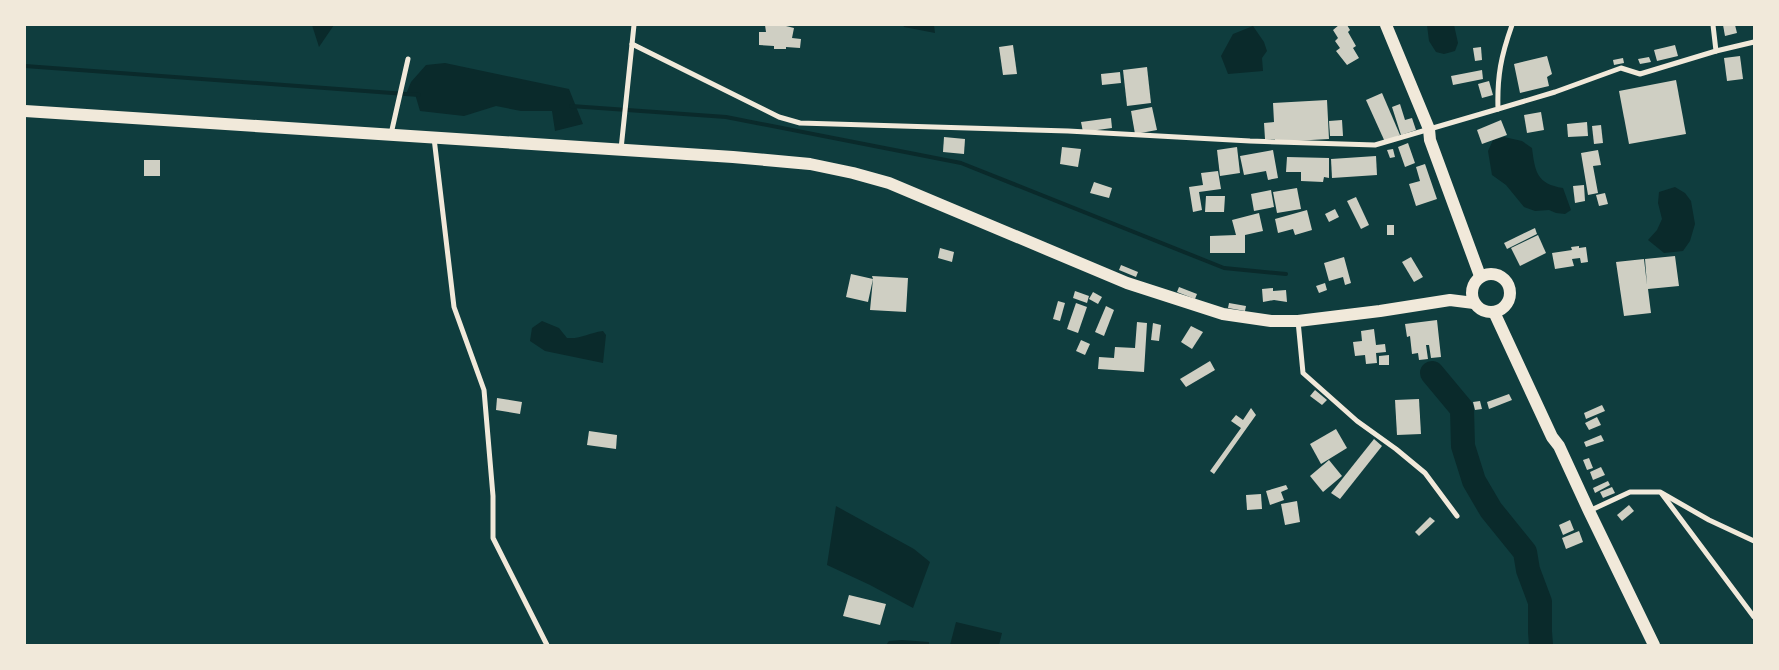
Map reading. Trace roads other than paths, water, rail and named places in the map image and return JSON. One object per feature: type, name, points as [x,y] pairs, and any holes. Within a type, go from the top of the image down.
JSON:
[{"type":"highway","points":[[1386,25],[1429,130],[1430,140],[1484,275]]},
{"type":"highway","points":[[25,111],[391,134],[800,163],[853,173],[889,183],[1127,283],[1223,314],[1271,321],[1298,321],[1424,305],[1450,300],[1472,288]]},
{"type":"highway","points":[[1484,275],[1498,275],[1505,279],[1510,288],[1510,295],[1508,302],[1498,310],[1486,311],[1474,303],[1472,288],[1474,282],[1484,275]]},
{"type":"highway","points":[[1450,300],[1474,303]]},
{"type":"highway","points":[[1498,310],[1552,438],[1560,446],[1589,511],[1654,645]]},
{"type":"street","points":[[620,150],[634,25]]},
{"type":"street","points":[[1498,110],[1499,71],[1502,52],[1512,25]]},
{"type":"street","points":[[1713,25],[1716,51]]},
{"type":"street","points":[[632,44],[779,117],[800,123],[1068,131],[1250,141],[1375,145],[1547,95],[1621,68],[1640,74],[1716,51],[1754,42]]},
{"type":"street","points":[[391,134],[408,59]]},
{"type":"street","points":[[433,137],[454,307],[484,390],[493,496],[493,538],[547,645]]},
{"type":"street","points":[[1298,321],[1303,373],[1357,421],[1396,449],[1424,474],[1457,516]]},
{"type":"street","points":[[1589,511],[1630,492],[1660,492],[1709,520],[1754,541]]},
{"type":"street","points":[[1660,492],[1754,617]]},
{"type":"water","points":[[312,25],[334,25],[319,47]]},
{"type":"water","points":[[903,25],[934,25],[935,33],[904,27]]},
{"type":"water","points":[[1427,25],[1454,25],[1458,43],[1455,51],[1444,54],[1436,52],[1429,41]]},
{"type":"water","points":[[1253,26],[1264,42],[1267,51],[1262,58],[1263,71],[1228,74],[1221,56],[1233,34]]},
{"type":"water","points":[[445,63],[569,89],[583,124],[555,131],[552,111],[521,111],[496,106],[464,116],[420,111],[415,94],[406,94],[411,82],[426,65]]},
{"type":"water","points":[[1504,137],[1522,141],[1532,148],[1534,164],[1539,176],[1554,186],[1563,188],[1571,210],[1565,214],[1549,210],[1535,211],[1524,207],[1506,185],[1492,175],[1488,151],[1493,140]]},
{"type":"water","points":[[1675,187],[1685,193],[1691,201],[1695,224],[1690,241],[1683,251],[1664,253],[1648,240],[1657,230],[1662,219],[1658,203],[1659,192]]},
{"type":"water","points":[[542,321],[559,328],[567,338],[577,338],[603,331],[606,335],[603,363],[545,351],[530,341],[532,328]]},
{"type":"water","points":[[836,506],[914,549],[930,562],[913,608],[827,565]]},
{"type":"water","points":[[956,622],[1002,633],[999,645],[950,645]]},
{"type":"water","points":[[889,641],[929,642],[929,645],[886,645]]},
{"type":"waterway","points":[[25,66],[419,95]]},
{"type":"waterway","points":[[571,106],[726,117],[961,163],[1224,268],[1286,274]]},
{"type":"waterway","points":[[1432,373],[1462,409],[1463,446],[1474,481],[1491,510],[1525,552],[1528,570],[1540,602],[1541,645]]}]
